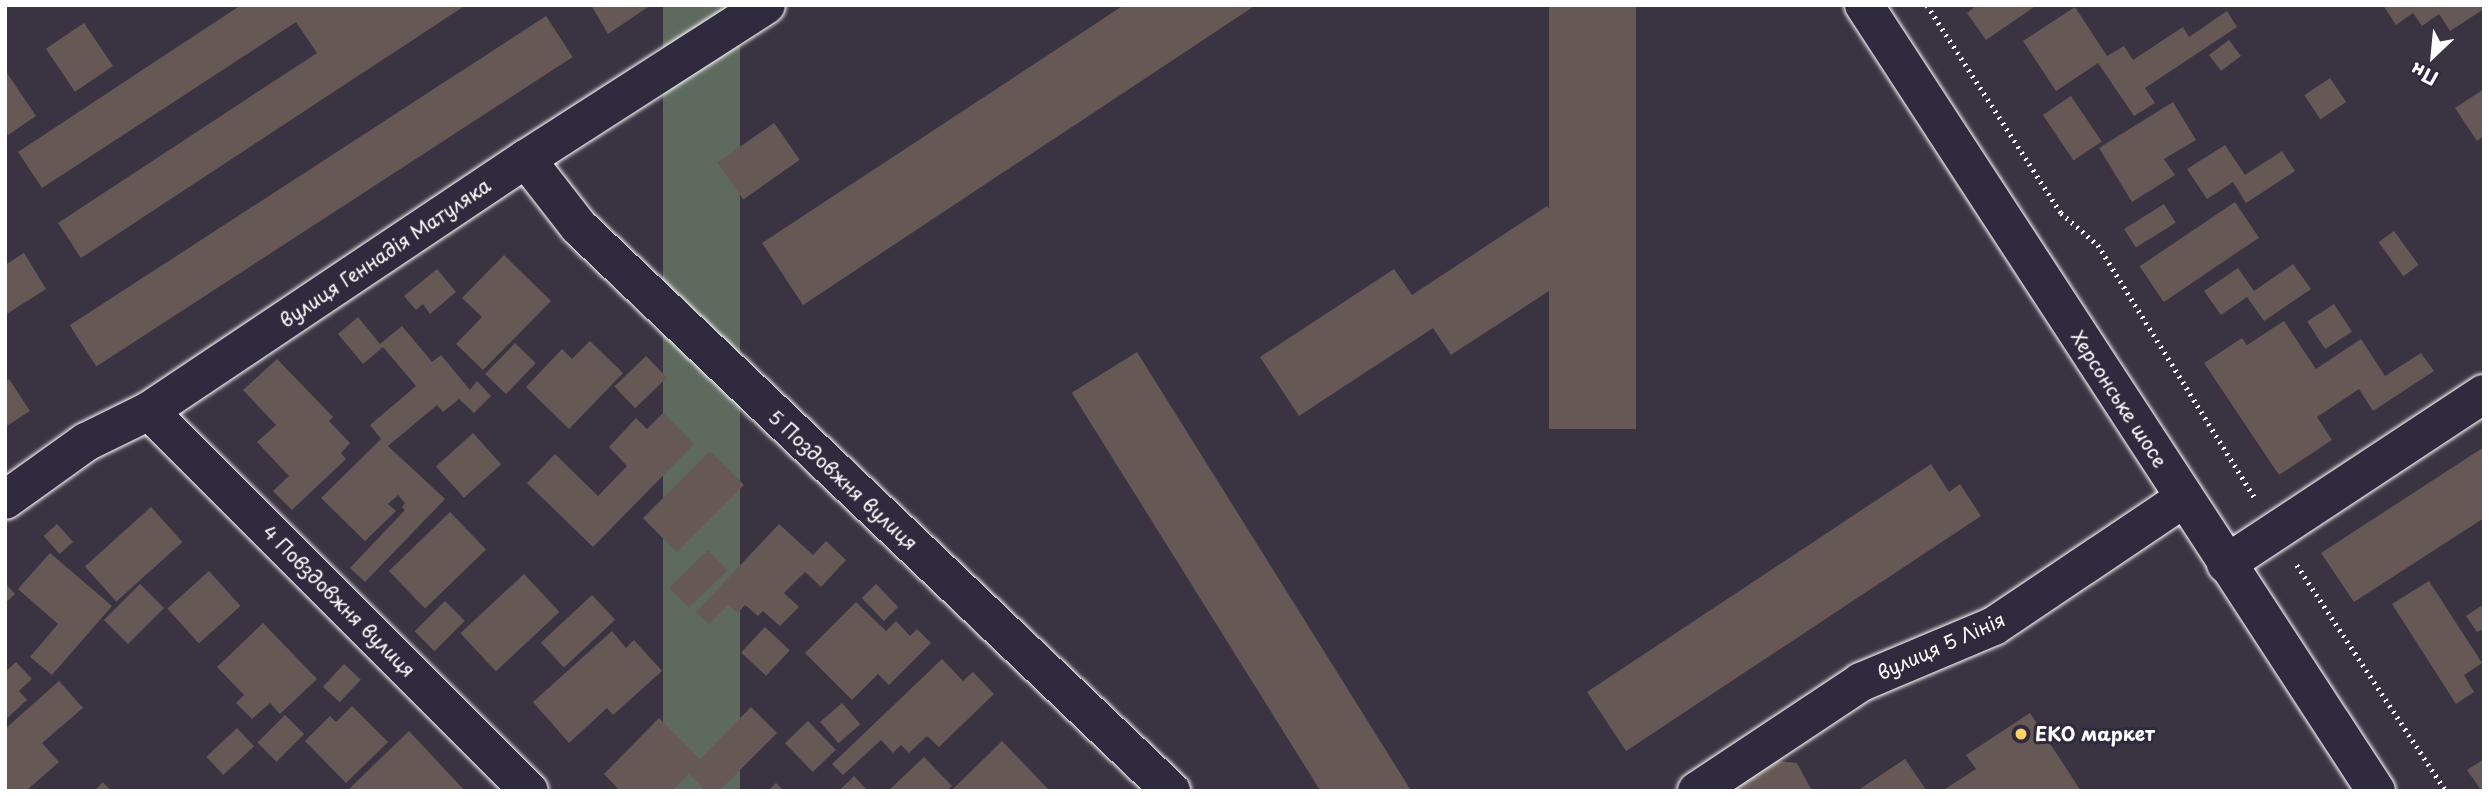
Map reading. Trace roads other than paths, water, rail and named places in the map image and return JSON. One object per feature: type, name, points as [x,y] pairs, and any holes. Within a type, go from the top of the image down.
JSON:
[{"type":"street","name":"вулиця Геннадія Матуляка","points":[[5,500],[86,442],[149,411],[526,159],[766,5]]},
{"type":"street","name":"Херсонське шосе","points":[[1864,5],[2183,499],[2376,791]]},
{"type":"street","name":"5 Поздовжня вулиця","points":[[526,159],[579,227],[1171,791]]},
{"type":"street","points":[[2226,564],[2484,394]]},
{"type":"street","name":"4 Повздовжня вулиця","points":[[149,411],[529,791]]},
{"type":"street","name":"вулиця 5 Лінія","points":[[1697,791],[1861,682],[1994,626],[2183,499]]},
{"type":"place","name":"ЕКО маркет","points":[[2021,734]]}]
